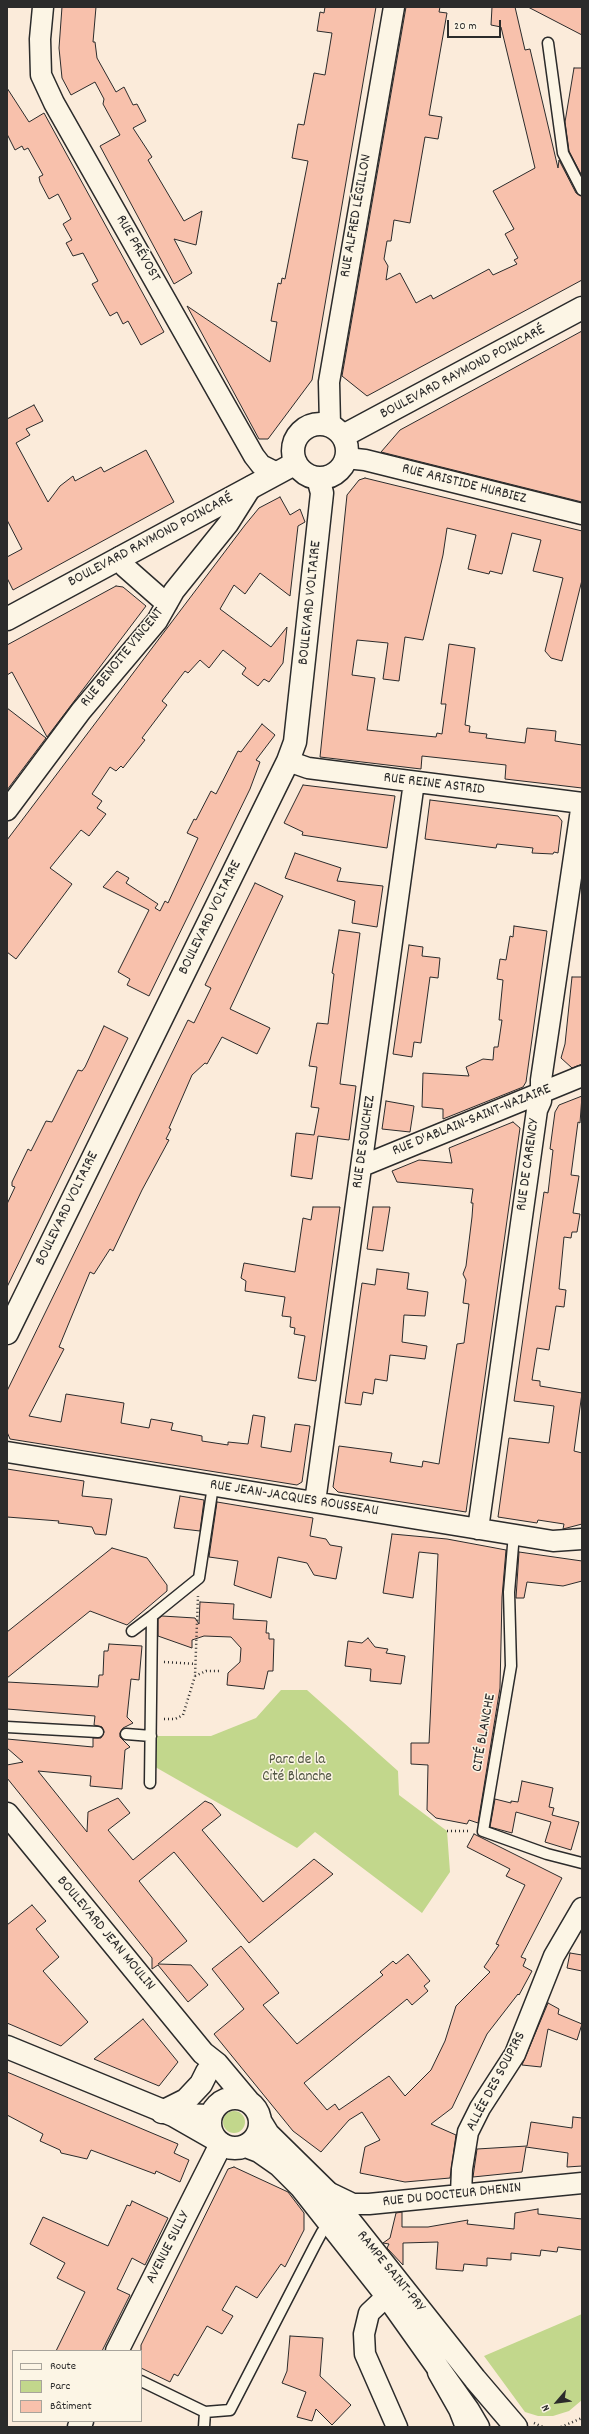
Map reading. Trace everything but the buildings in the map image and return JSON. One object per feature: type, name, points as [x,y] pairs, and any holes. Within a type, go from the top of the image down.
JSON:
[{"type":"street","name":"RUE PRÉVOST","points":[[42,7],[40,39],[41,75],[54,103],[254,456],[261,465],[277,473]]},
{"type":"street","name":"RUE ALFRED LÉGILLON","points":[[336,431],[329,382],[394,7]]},
{"type":"street","name":"BOULEVARD RAYMOND POINCARÉ","points":[[336,431],[582,308]]},
{"type":"street","points":[[311,425],[336,431],[346,443],[346,458],[335,473],[318,478],[309,475],[296,463],[294,445],[303,429],[311,425]]},
{"type":"street","name":"RUE ARISTIDE HURBIEZ","points":[[346,458],[365,460],[582,514]]},
{"type":"street","name":"BOULEVARD RAYMOND POINCARÉ","points":[[7,619],[296,463]]},
{"type":"street","name":"BOULEVARD VOLTAIRE","points":[[7,1333],[288,761],[295,742],[322,493],[318,478]]},
{"type":"street","name":"RUE BENOITE VINCENT","points":[[7,810],[81,711],[156,621],[174,591],[228,524],[252,486]]},
{"type":"street","points":[[120,557],[125,567],[167,604]]},
{"type":"street","name":"RUE REINE ASTRID","points":[[288,761],[308,768],[582,803]]},
{"type":"street","name":"RUE DE SOUCHEZ","points":[[315,1502],[414,782]]},
{"type":"street","name":"RUE DE CARENCY","points":[[478,1529],[536,1110],[541,1101],[541,1080],[582,803]]},
{"type":"street","name":"RUE D'ABLAIN-SAINT-NAZAIRE","points":[[362,1166],[582,1076]]},
{"type":"street","name":"RUE JEAN-JACQUES ROUSSEAU","points":[[7,1452],[553,1541],[582,1538]]},
{"type":"street","name":"BOULEVARD JEAN MOULIN","points":[[7,1814],[206,2062],[215,2109]]},
{"type":"street","name":"ALLÉE DES SOUPIRS","points":[[461,2195],[462,2169],[468,2132],[480,2108],[514,2054],[554,1956],[582,1908]]},
{"type":"street","points":[[7,2048],[167,2113],[218,2142],[235,2148],[246,2146],[257,2134],[260,2121],[254,2106],[248,2101],[237,2097],[215,2109],[167,2113]]},
{"type":"street","points":[[167,2113],[186,2100],[201,2084],[206,2062]]},
{"type":"street","name":"BOULEVARD JEAN MOULIN","points":[[206,2062],[217,2064],[248,2101]]},
{"type":"street","points":[[215,2109],[210,2128],[218,2142]]},
{"type":"street","name":"RAMPE SAINT-PRY","points":[[260,2121],[268,2134],[326,2191],[475,2379],[516,2427]]},
{"type":"street","name":"AVENUE SULLY","points":[[116,2350],[218,2142]]},
{"type":"street","name":"RAMPE SAINT-PRY","points":[[246,2146],[259,2151],[279,2165],[301,2187],[386,2296],[439,2372],[468,2410],[478,2427]]},
{"type":"street","name":"RUE DU DOCTEUR DHENIN","points":[[326,2191],[344,2201],[369,2204],[582,2183]]},
{"type":"street","name":"RAMPE SAINT-PRY","points":[[386,2296],[369,2313],[364,2334],[365,2354],[396,2427]]},
{"type":"street","points":[[439,2372],[460,2409],[467,2427]]},
{"type":"lane","points":[[548,43],[562,153],[582,190]]},
{"type":"lane","points":[[132,1631],[199,1578],[213,1486]]},
{"type":"lane","name":"CITÉ BLANCHE","points":[[483,1831],[511,1666],[509,1592],[514,1534]]},
{"type":"lane","points":[[150,1782],[152,1616]]},
{"type":"lane","points":[[7,1727],[98,1732]]},
{"type":"lane","points":[[126,1734],[151,1736]]},
{"type":"lane","points":[[483,1831],[547,1854],[582,1863]]},
{"type":"lane","points":[[142,2381],[205,2412],[230,2410],[322,2232],[331,2224]]},
{"type":"lane","points":[[204,2427],[205,2412]]},
{"type":"path","points":[[151,1719],[175,1719],[183,1715],[195,1676],[199,1578]]},
{"type":"path","points":[[152,1662],[196,1664]]},
{"type":"path","points":[[195,1676],[206,1671],[220,1671]]},
{"type":"path","points":[[447,1831],[483,1831]]},
{"type":"path","points":[[561,2427],[582,2418]]},
{"type":"green space","name":"Parc de la Cité Blanche","points":[[281,1690],[307,1690],[398,1771],[399,1795],[447,1831],[450,1872],[422,1913],[315,1832],[297,1848],[150,1764],[151,1736],[211,1736],[256,1718]]},
{"type":"green space","points":[[234,2111],[242,2114],[245,2122],[242,2130],[234,2133],[226,2130],[223,2122],[226,2114]]},
{"type":"green space","points":[[582,2314],[582,2400],[569,2411],[553,2416],[538,2416],[525,2412],[484,2356]]}]
